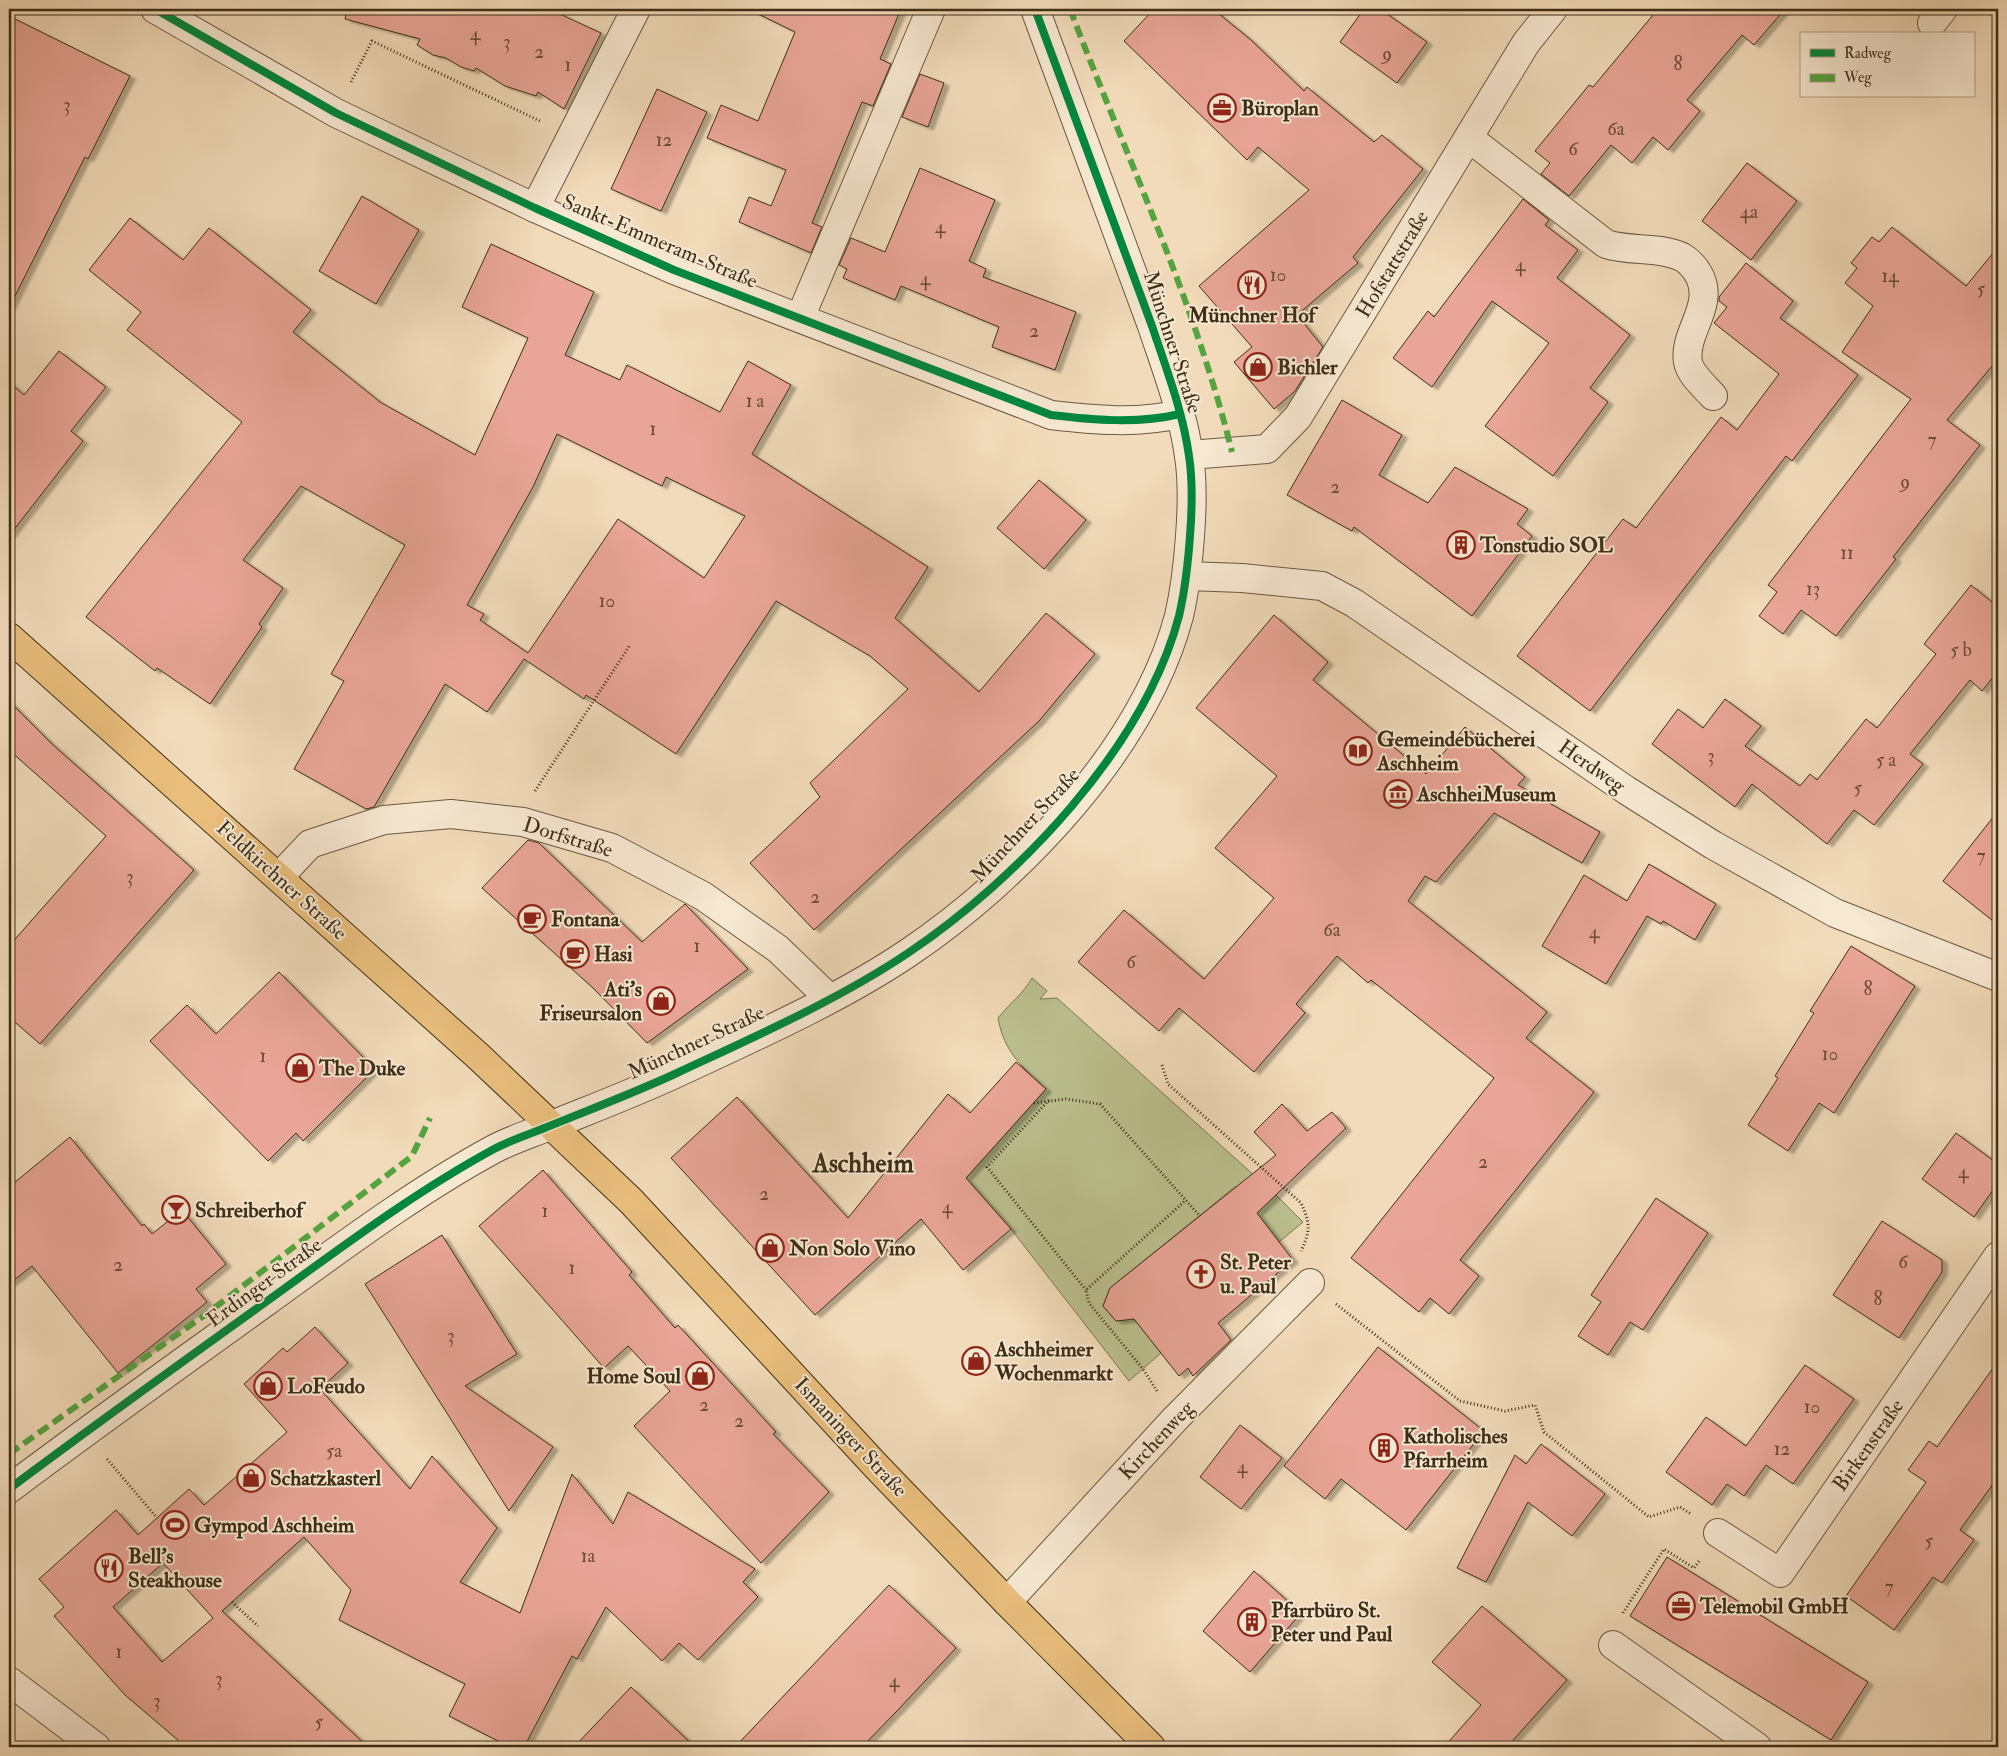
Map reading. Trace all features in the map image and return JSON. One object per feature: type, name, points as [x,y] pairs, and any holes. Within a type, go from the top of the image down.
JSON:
[{"type":"main road","name":"Feldkirchner Straße","points":[[9,637],[279,877],[553,1125]]},
{"type":"main road","name":"Ismaninger Straße","points":[[553,1125],[656,1225],[877,1467],[1007,1602],[1151,1747]]},
{"type":"street","name":"Sankt-Emmeram-Straße","points":[[155,9],[336,114],[535,208],[674,270],[1051,415],[1094,420],[1161,418],[1180,414]]},
{"type":"street","points":[[535,208],[636,9]]},
{"type":"street","points":[[800,318],[931,9]]},
{"type":"street","name":"Münchner Straße","points":[[553,1125],[675,1074],[829,998],[907,954],[983,897],[1034,848],[1075,804],[1117,746],[1155,680],[1178,620],[1187,576],[1192,512],[1189,455],[1180,414],[1152,326],[1035,9]]},
{"type":"street","name":"Hofstattstraße","points":[[1189,455],[1267,449],[1298,417],[1526,44],[1553,9]]},
{"type":"street","points":[[1469,138],[1606,244],[1617,248],[1657,251],[1683,258],[1696,270],[1702,283],[1704,302],[1687,352],[1688,365],[1714,396]]},
{"type":"street","name":"Herdweg","points":[[1187,576],[1242,578],[1322,586],[1354,603],[1626,790],[1713,845],[1835,913],[1998,976]]},
{"type":"street","name":"Dorfstraße","points":[[279,877],[310,844],[384,820],[451,814],[523,822],[612,848],[703,896],[778,949],[829,998]]},
{"type":"street","name":"Erdinger Straße","points":[[9,1489],[84,1432],[319,1263],[438,1182],[500,1146],[553,1125]]},
{"type":"street","name":"Birkenstraße","points":[[1718,1533],[1780,1573],[1998,1256]]},
{"type":"street","name":"Kirchenweg","points":[[1007,1602],[1175,1419],[1310,1283]]},
{"type":"street","points":[[1613,1645],[1757,1747]]},
{"type":"street","points":[[9,1681],[96,1747]]},
{"type":"path","points":[[336,114],[372,41],[572,136]]},
{"type":"path","points":[[552,764],[630,645]]},
{"type":"path","points":[[1162,1065],[1168,1084],[1301,1203],[1310,1222],[1306,1240],[1294,1266],[1310,1283],[1460,1401],[1505,1411],[1535,1405],[1544,1432],[1649,1517],[1680,1507],[1718,1533],[1694,1568],[1664,1550],[1624,1612],[1613,1645]]},
{"type":"path","points":[[1034,1103],[1066,1099],[1100,1104],[1199,1216]]},
{"type":"path","points":[[1049,1100],[987,1167],[1086,1290],[1089,1303],[1143,1369],[1175,1419]]},
{"type":"path","points":[[1086,1290],[1186,1200]]},
{"type":"path","points":[[84,1432],[157,1518]]},
{"type":"path","points":[[232,1602],[258,1626]]},
{"type":"green space","points":[[1032,978],[1047,991],[1040,999],[1057,998],[1276,1195],[1303,1222],[1279,1242],[1236,1186],[1110,1288],[1103,1306],[1116,1321],[1134,1319],[1161,1353],[1129,1381],[1011,1229],[966,1178],[1046,1089],[1022,1066],[1009,1050],[998,1018]]},
{"type":"building","points":[[347,9],[549,9],[601,33],[564,109],[538,92],[536,96],[505,86],[476,68],[474,71],[461,67],[446,58],[433,55],[417,45],[420,39],[345,19]]},
{"type":"building","points":[[748,9],[901,9],[880,59],[891,64],[873,106],[862,102],[812,223],[822,227],[811,253],[739,222],[749,197],[771,206],[786,170],[707,138],[721,105],[758,121],[795,32]]},
{"type":"building","points":[[1154,9],[1213,9],[1251,40],[1304,91],[1307,87],[1374,142],[1382,135],[1423,169],[1353,257],[1358,263],[1297,315],[1323,347],[1295,391],[1274,409],[1234,362],[1252,347],[1199,286],[1309,190],[1258,147],[1247,160],[1124,41]]},
{"type":"building","points":[[1364,9],[1380,9],[1427,42],[1397,83],[1340,42]]},
{"type":"building","points":[[1658,9],[1785,9],[1754,45],[1742,35],[1687,100],[1700,111],[1668,150],[1653,137],[1632,163],[1611,145],[1569,196],[1541,174],[1550,163],[1535,151],[1589,85],[1593,87]]},
{"type":"building","points":[[9,16],[130,76],[88,159],[85,157],[9,308]]},
{"type":"building","points":[[920,74],[944,83],[928,127],[902,117]]},
{"type":"building","points":[[657,89],[707,112],[661,211],[611,189]]},
{"type":"building","points":[[1747,163],[1797,201],[1751,260],[1702,221]]},
{"type":"building","points":[[920,168],[995,200],[969,261],[986,269],[983,277],[1076,312],[1055,370],[992,347],[999,327],[901,286],[895,300],[843,278],[847,269],[839,265],[851,238],[885,252]]},
{"type":"building","points":[[362,196],[419,230],[376,304],[319,271]]},
{"type":"building","points":[[1523,199],[1549,220],[1545,225],[1578,250],[1557,278],[1630,335],[1590,388],[1608,402],[1553,476],[1485,426],[1549,343],[1492,301],[1432,387],[1393,358],[1428,311],[1434,317]]},
{"type":"building","points":[[130,218],[183,260],[209,228],[311,310],[293,332],[380,402],[475,455],[528,338],[462,307],[491,244],[594,292],[565,355],[620,380],[627,365],[720,412],[748,361],[791,385],[752,454],[928,567],[895,618],[979,692],[1046,613],[1095,654],[1039,721],[814,930],[750,863],[820,797],[810,783],[908,689],[870,656],[776,601],[676,754],[586,695],[584,699],[524,659],[487,712],[445,684],[374,807],[366,809],[294,769],[344,681],[331,674],[405,545],[301,486],[243,560],[283,588],[259,624],[262,627],[210,704],[157,668],[155,671],[86,617],[242,422],[127,330],[141,312],[89,270]],"holes":[[[557,434],[662,486],[666,477],[745,516],[704,578],[618,519],[528,653],[480,620],[484,614],[467,605],[533,487]]]},
{"type":"building","points":[[1892,227],[1966,286],[1998,247],[1998,359],[1947,420],[1980,445],[1893,557],[1896,559],[1836,636],[1801,610],[1783,634],[1759,616],[1777,592],[1768,585],[1911,399],[1842,352],[1873,306],[1845,283],[1857,268],[1851,263],[1872,237],[1879,242]]},
{"type":"building","points":[[1746,263],[1793,301],[1780,318],[1858,375],[1792,461],[1786,456],[1590,711],[1517,656],[1623,519],[1636,528],[1721,417],[1737,430],[1779,374],[1714,323],[1727,307],[1719,301],[1719,297]]},
{"type":"building","points":[[59,351],[106,387],[71,431],[83,441],[9,536],[9,382],[24,395]]},
{"type":"building","points":[[1342,400],[1402,435],[1379,475],[1428,503],[1455,467],[1528,509],[1517,524],[1532,536],[1472,616],[1354,527],[1352,531],[1287,495]]},
{"type":"building","points":[[1039,480],[1086,520],[1044,569],[997,528]]},
{"type":"building","points":[[1971,585],[1998,607],[1998,671],[1982,691],[1970,680],[1910,754],[1923,764],[1874,825],[1854,810],[1827,844],[1752,784],[1735,807],[1652,744],[1678,709],[1703,728],[1725,699],[1761,726],[1745,746],[1800,786],[1810,774],[1817,780],[1866,719],[1877,728],[1936,654],[1924,644]]},
{"type":"building","points":[[1274,615],[1328,662],[1313,680],[1426,774],[1465,727],[1525,777],[1518,785],[1600,832],[1582,863],[1494,813],[1436,882],[1425,876],[1408,901],[1547,1012],[1526,1038],[1594,1092],[1460,1260],[1479,1276],[1449,1314],[1430,1298],[1419,1312],[1351,1258],[1494,1078],[1371,980],[1368,983],[1337,956],[1296,1004],[1305,1013],[1254,1072],[1179,1008],[1159,1031],[1078,962],[1124,910],[1204,979],[1274,898],[1215,848],[1277,776],[1196,708]]},
{"type":"building","points":[[9,701],[52,744],[194,870],[40,1044],[9,1017],[9,946],[106,836],[9,750]]},
{"type":"building","points":[[1998,811],[1998,925],[1943,881]]},
{"type":"building","points":[[528,840],[539,843],[642,942],[685,904],[748,969],[647,1043],[593,988],[482,888]]},
{"type":"building","points":[[1649,864],[1716,904],[1695,940],[1663,921],[1661,924],[1647,916],[1606,984],[1542,946],[1584,875],[1627,901]]},
{"type":"building","points":[[1851,946],[1915,986],[1834,1113],[1819,1103],[1788,1151],[1748,1125],[1778,1078],[1775,1076],[1814,1013],[1810,1011]]},
{"type":"building","points":[[279,972],[375,1069],[303,1141],[296,1133],[268,1161],[150,1041],[187,1005],[216,1034]]},
{"type":"building","points":[[1016,1062],[1046,1089],[966,1178],[1011,1229],[963,1270],[921,1219],[815,1315],[671,1158],[737,1097],[848,1218],[948,1094],[970,1113]]},
{"type":"building","name":"St. Peter u. Paul","points":[[1282,1104],[1307,1131],[1332,1112],[1346,1128],[1257,1213],[1293,1260],[1218,1323],[1231,1340],[1193,1376],[1188,1368],[1179,1376],[1134,1319],[1116,1321],[1103,1306],[1110,1288],[1276,1155],[1254,1132]]},
{"type":"building","points":[[1956,1133],[1998,1164],[1998,1183],[1974,1217],[1922,1179]]},
{"type":"building","points":[[70,1137],[142,1226],[144,1224],[152,1234],[182,1210],[226,1264],[196,1289],[207,1302],[118,1373],[32,1266],[9,1284],[9,1187]]},
{"type":"building","points":[[543,1170],[632,1272],[629,1275],[675,1328],[678,1325],[776,1432],[773,1434],[829,1492],[761,1563],[634,1426],[670,1391],[628,1346],[604,1368],[479,1226]]},
{"type":"building","points":[[1656,1198],[1708,1233],[1643,1330],[1630,1322],[1608,1355],[1578,1336],[1601,1302],[1591,1295]]},
{"type":"building","points":[[1882,1221],[1942,1260],[1942,1272],[1899,1338],[1833,1295]]},
{"type":"building","points":[[442,1235],[517,1354],[465,1386],[553,1447],[509,1511],[365,1284]]},
{"type":"building","points":[[315,1327],[348,1363],[320,1389],[410,1489],[432,1456],[497,1528],[460,1582],[520,1613],[572,1474],[613,1524],[628,1492],[755,1569],[743,1582],[758,1597],[698,1660],[679,1643],[662,1661],[606,1607],[577,1659],[572,1656],[524,1747],[510,1747],[449,1716],[465,1684],[339,1620],[351,1590],[304,1537],[222,1611],[368,1747],[186,1747],[125,1695],[54,1616],[64,1607],[39,1579],[116,1510],[138,1535],[189,1489],[204,1505],[287,1432],[244,1384],[283,1348],[287,1352]],"holes":[[[163,1563],[213,1618],[162,1662],[113,1607]]]},
{"type":"building","name":"Katholisches Pfarrheim","points":[[1378,1347],[1484,1431],[1406,1530],[1341,1479],[1325,1499],[1284,1466]]},
{"type":"building","points":[[1998,1361],[1998,1477],[1960,1530],[1974,1540],[1942,1583],[1933,1577],[1894,1630],[1846,1596],[1926,1482],[1908,1470],[1929,1441],[1937,1447]]},
{"type":"building","points":[[1805,1365],[1854,1399],[1793,1484],[1766,1465],[1744,1496],[1727,1484],[1712,1505],[1666,1472],[1706,1417],[1746,1446]]},
{"type":"building","points":[[1240,1425],[1282,1458],[1241,1509],[1200,1477]]},
{"type":"building","points":[[1541,1444],[1605,1494],[1572,1536],[1528,1502],[1486,1582],[1457,1568],[1515,1455],[1526,1464]]},
{"type":"building","points":[[1667,1557],[1868,1682],[1831,1740],[1630,1616]]},
{"type":"building","name":"Pfarrbüro St. Peter und Paul","points":[[1254,1571],[1301,1613],[1250,1672],[1203,1631]]},
{"type":"building","points":[[889,1585],[956,1648],[896,1712],[862,1747],[735,1747]]},
{"type":"building","points":[[1482,1606],[1567,1680],[1507,1747],[1444,1747],[1481,1705],[1432,1662]]},
{"type":"building","points":[[631,1687],[695,1747],[574,1747]]},
{"type":"marked path","points":[[1070,9],[1179,283],[1199,339],[1232,452]]},
{"type":"marked path","points":[[9,1454],[209,1312],[412,1156],[430,1118]]},
{"type":"cycle path","points":[[155,9],[336,113],[535,208],[674,270],[1051,415],[1099,420],[1132,420],[1180,414]]},
{"type":"cycle path","points":[[9,1489],[348,1243],[405,1203],[464,1166],[508,1142],[646,1087],[765,1032],[854,986],[908,953],[950,923],[992,888],[1033,849],[1072,806],[1107,761],[1137,714],[1162,665],[1179,616],[1186,577],[1190,536],[1192,496],[1190,466],[1183,423],[1174,390],[1035,9]]},
{"type":"place","name":"Büroplan","points":[[1222,108]]},
{"type":"place","name":"Münchner Hof","points":[[1252,285]]},
{"type":"place","name":"Bichler","points":[[1258,367]]},
{"type":"place","name":"Tonstudio SOL","points":[[1461,545]]},
{"type":"place","name":"Gemeindebücherei Aschheim","points":[[1358,751]]},
{"type":"place","name":"AschheiMuseum","points":[[1398,794]]},
{"type":"place","name":"Fontana","points":[[532,919]]},
{"type":"place","name":"Hasi","points":[[575,954]]},
{"type":"place","name":"Ati's Friseursalon","points":[[661,1001]]},
{"type":"place","name":"The Duke","points":[[300,1068]]},
{"type":"place","name":"Schreiberhof","points":[[176,1210]]},
{"type":"place","name":"Non Solo Vino","points":[[770,1248]]},
{"type":"place","name":"St. Peter u. Paul","points":[[1201,1274]]},
{"type":"place","name":"Aschheimer Wochenmarkt","points":[[976,1361]]},
{"type":"place","name":"Home Soul","points":[[700,1376]]},
{"type":"place","name":"LoFeudo","points":[[268,1386]]},
{"type":"place","name":"Katholisches Pfarrheim","points":[[1384,1448]]},
{"type":"place","name":"Schatzkasterl","points":[[251,1478]]},
{"type":"place","name":"Gympod Aschheim","points":[[175,1525]]},
{"type":"place","name":"Bell's Steakhouse","points":[[109,1568]]},
{"type":"place","name":"Telemobil GmbH","points":[[1681,1606]]},
{"type":"place","name":"Pfarrbüro St. Peter und Paul","points":[[1252,1622]]},
{"type":"district","name":"Aschheim","points":[[863,1163]]}]
